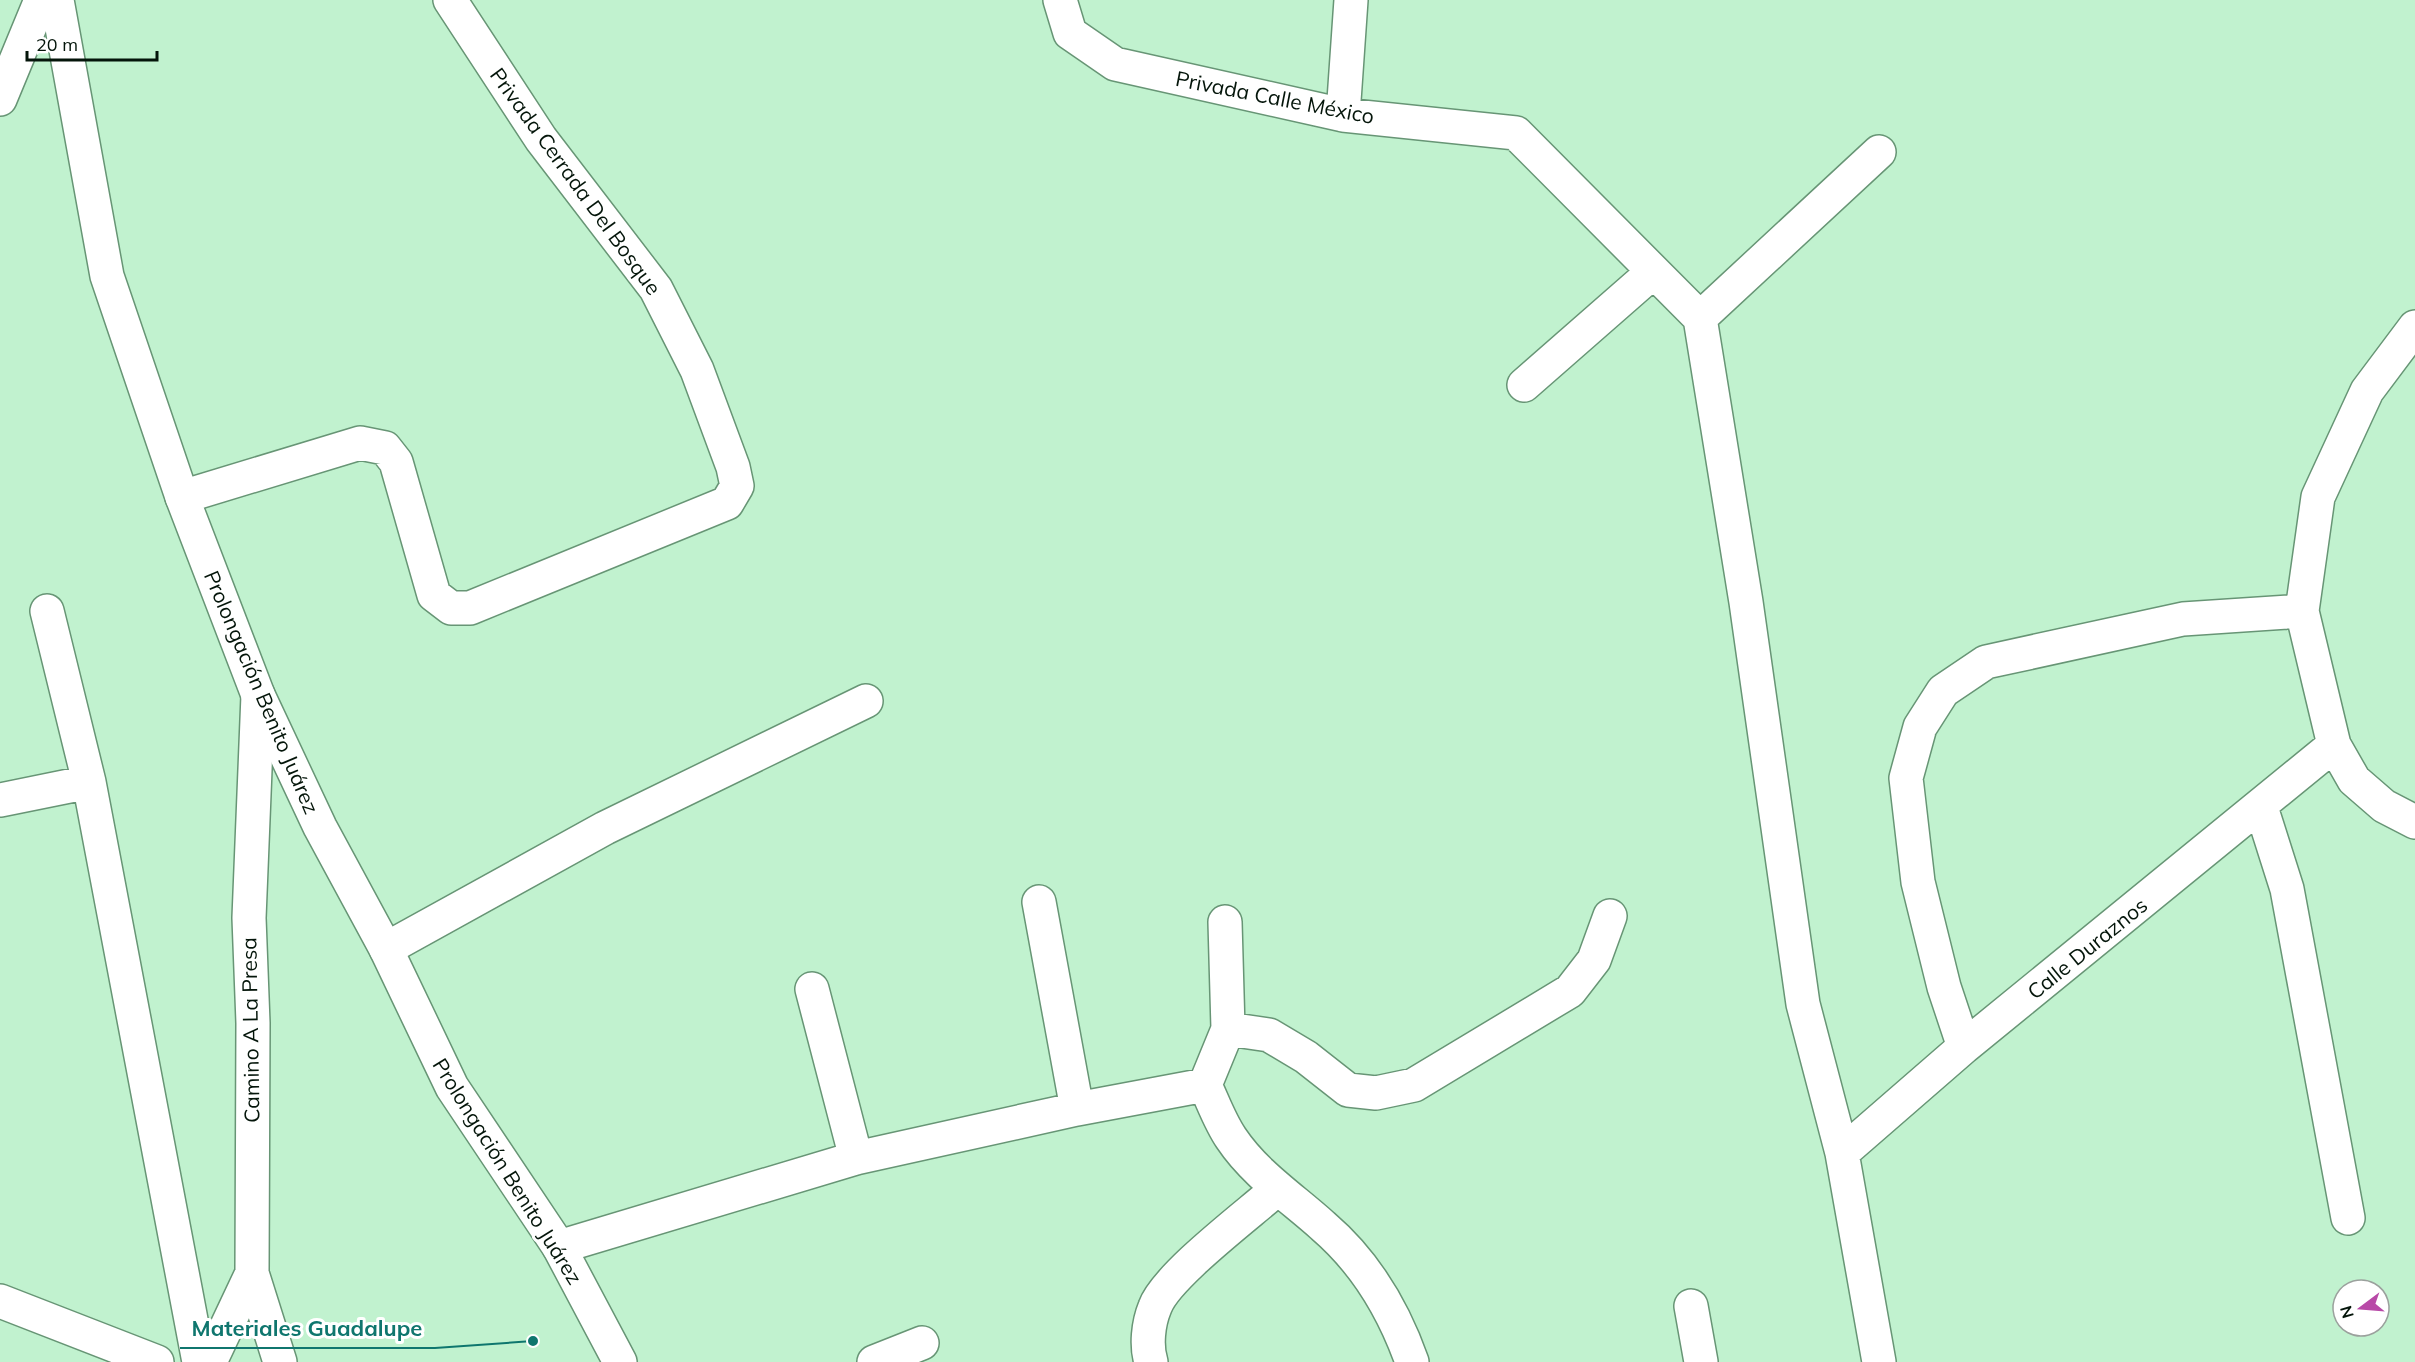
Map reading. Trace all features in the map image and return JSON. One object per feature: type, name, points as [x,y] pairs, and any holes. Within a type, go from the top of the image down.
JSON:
[{"type":"street","points":[[0,99],[41,0]]},
{"type":"street","name":"Prolongación Benito Juárez","points":[[57,0],[107,276],[182,497],[258,694],[320,827],[386,949],[452,1087],[559,1247],[620,1362]]},
{"type":"street","name":"Privada Cerrada Del Bosque","points":[[182,497],[360,443],[385,448],[396,462],[434,595],[451,608],[470,608],[727,503],[737,486],[733,467],[697,370],[656,289],[541,139],[450,0]]},
{"type":"street","name":"Privada Calle México","points":[[1060,0],[1070,33],[1115,64],[1343,115],[1516,133],[1700,318]]},
{"type":"street","points":[[1343,115],[1351,0]]},
{"type":"street","points":[[1879,152],[1700,318],[1746,602],[1803,1004],[1842,1153],[1879,1362]]},
{"type":"street","points":[[1524,385],[1653,272]]},
{"type":"street","points":[[2413,820],[2384,806],[2354,780],[2334,745],[2302,611],[2318,497],[2367,390],[2415,327]]},
{"type":"street","points":[[47,610],[89,782],[199,1362]]},
{"type":"street","points":[[1964,1047],[1944,987],[1918,882],[1906,778],[1920,726],[1943,691],[1986,662],[2183,619],[2302,611]]},
{"type":"street","name":"Camino A La Presa","points":[[258,694],[249,918],[253,1023],[252,1273],[279,1362]]},
{"type":"street","points":[[386,949],[605,828],[866,701]]},
{"type":"street","name":"Calle Duraznos","points":[[1842,1153],[1964,1047],[2261,807],[2334,745]]},
{"type":"street","points":[[0,800],[89,782]]},
{"type":"street","points":[[2261,807],[2286,889],[2348,1218]]},
{"type":"street","points":[[1039,902],[1077,1109]]},
{"type":"street","points":[[1228,1029],[1269,1035],[1306,1057],[1348,1090],[1376,1093],[1414,1086],[1570,991],[1593,960],[1611,916]]},
{"type":"street","points":[[1225,922],[1228,1029],[1205,1085],[1231,1138],[1277,1189],[1324,1226],[1363,1266],[1400,1329],[1412,1362]]},
{"type":"street","points":[[812,989],[856,1158]]},
{"type":"street","points":[[559,1247],[856,1158],[1077,1109],[1205,1085]]},
{"type":"street","points":[[1152,1362],[1149,1328],[1155,1306],[1171,1282],[1277,1189]]},
{"type":"street","points":[[210,1362],[252,1273]]},
{"type":"street","points":[[0,1301],[157,1362]]},
{"type":"street","points":[[1691,1306],[1701,1362]]},
{"type":"street","points":[[874,1362],[922,1344]]},
{"type":"place","name":"Materiales Guadalupe","points":[[533,1341]]}]
